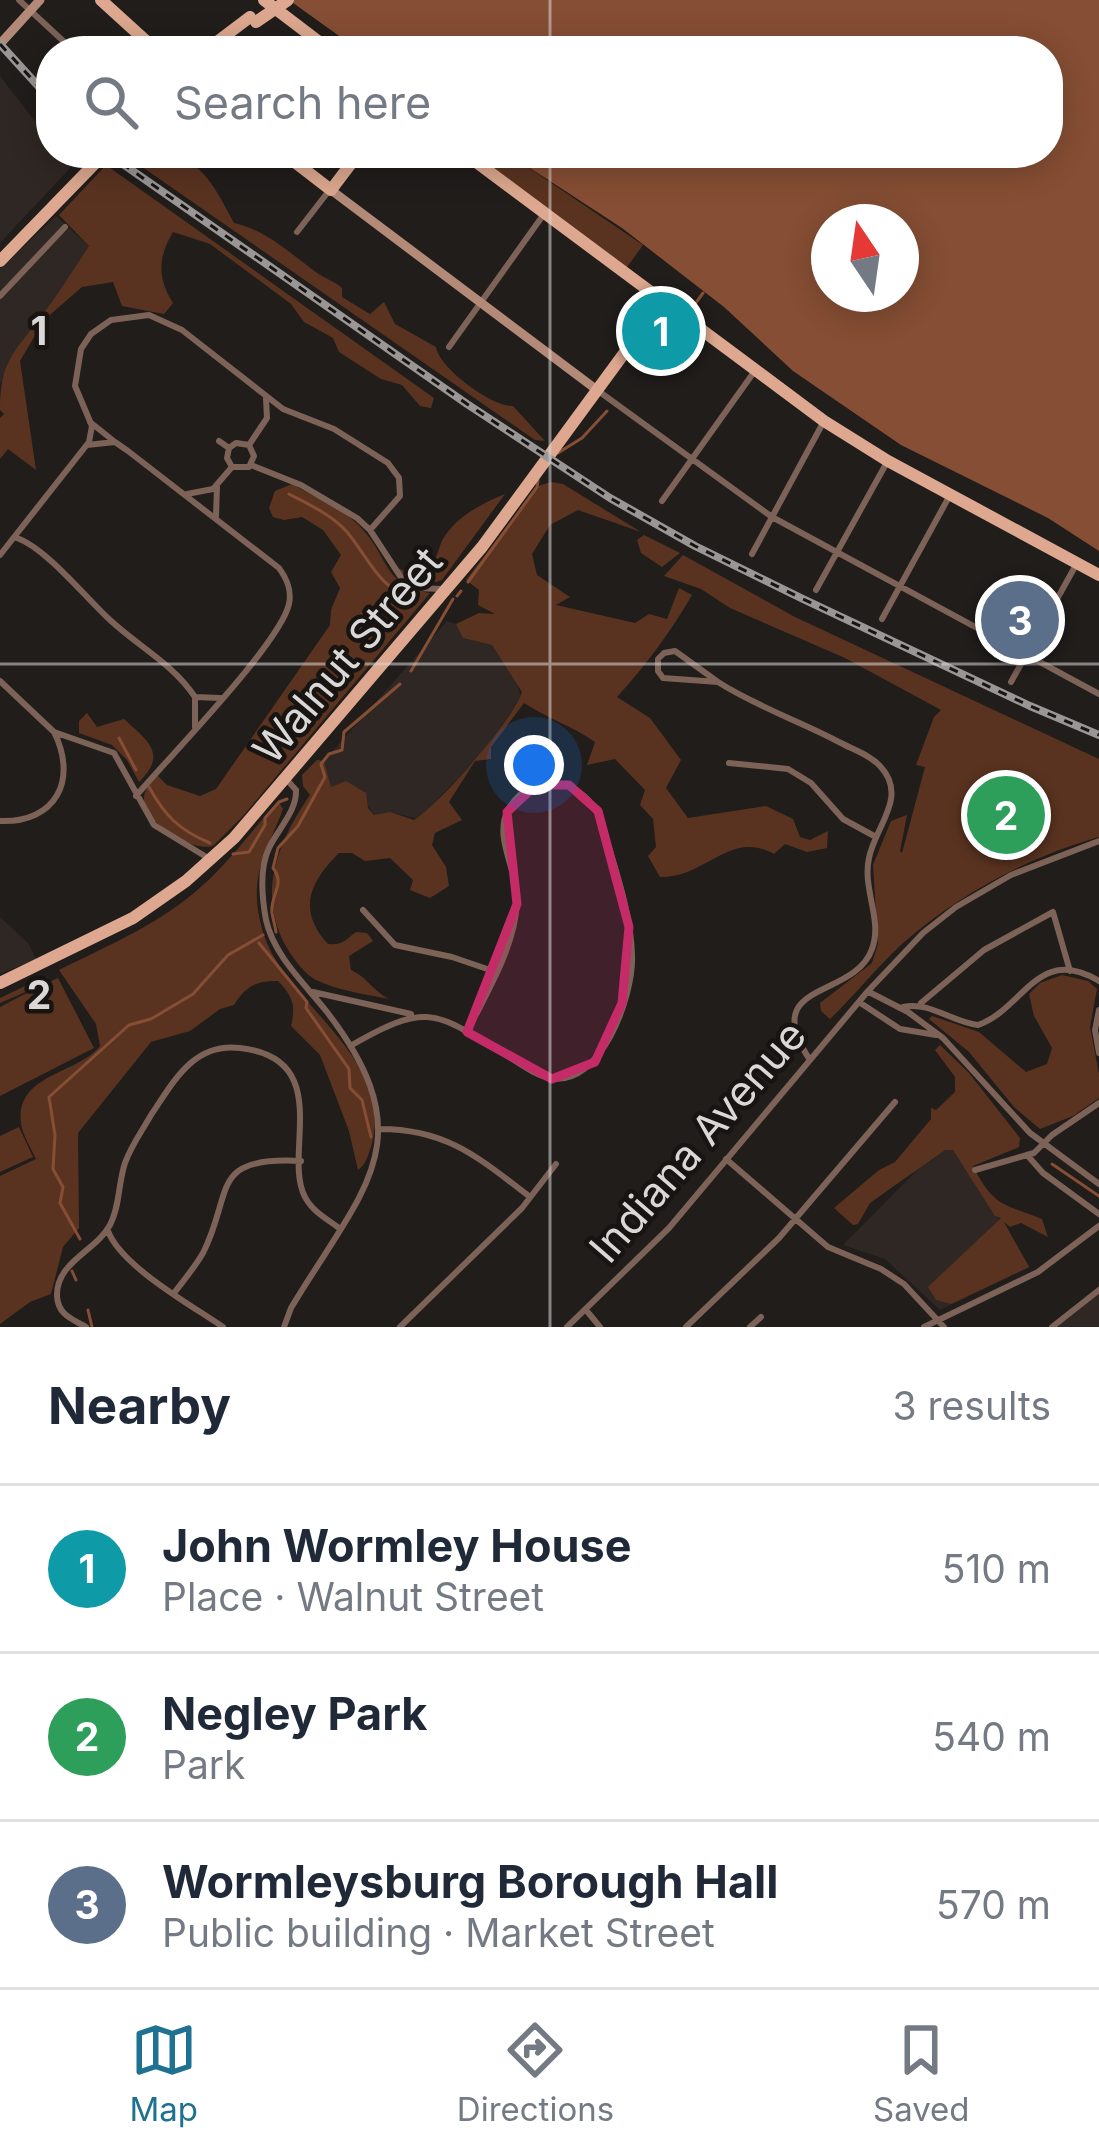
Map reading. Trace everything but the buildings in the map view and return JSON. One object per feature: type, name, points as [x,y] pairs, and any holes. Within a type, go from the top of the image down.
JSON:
[{"type":"main road","points":[[101,0],[141,36]]},
{"type":"main road","points":[[264,0],[311,36]]},
{"type":"main road","points":[[253,20],[276,0]]},
{"type":"main road","points":[[228,36],[288,0]]},
{"type":"main road","points":[[0,251],[80,168]]},
{"type":"main road","points":[[0,262],[91,168]]},
{"type":"main road","points":[[302,168],[331,190],[348,168]]},
{"type":"main road","points":[[484,168],[824,421],[888,461],[1099,575]]},
{"type":"main road","name":"Walnut Street","points":[[0,983],[119,926],[211,860],[286,779],[493,532],[662,303]]},
{"type":"street","points":[[19,0],[58,36]]},
{"type":"street","points":[[0,44],[40,0]]},
{"type":"street","points":[[297,232],[331,190],[478,304],[772,517],[1099,694]]},
{"type":"street","points":[[448,347],[544,214]]},
{"type":"street","points":[[0,296],[65,227]]},
{"type":"street","points":[[136,796],[282,620],[290,598],[279,568],[90,422],[75,389],[78,356],[96,329],[128,315],[149,315],[172,323],[293,414],[342,433],[397,473],[402,483],[400,496],[370,530]]},
{"type":"street","points":[[662,501],[754,372]]},
{"type":"street","points":[[248,445],[264,424],[265,395]]},
{"type":"street","points":[[264,424],[293,414]]},
{"type":"street","points":[[752,554],[824,421]]},
{"type":"street","points":[[0,555],[87,445],[90,422]]},
{"type":"street","points":[[219,441],[229,448]]},
{"type":"street","points":[[87,445],[115,442]]},
{"type":"street","points":[[232,467],[229,448],[236,443],[248,445]]},
{"type":"street","points":[[232,467],[251,465],[254,456],[248,445]]},
{"type":"street","points":[[816,590],[888,461]]},
{"type":"street","points":[[251,465],[316,492],[370,530],[404,582],[444,591]]},
{"type":"street","points":[[184,494],[207,491],[232,467]]},
{"type":"street","points":[[217,485],[217,519]]},
{"type":"street","points":[[882,620],[950,495]]},
{"type":"street","points":[[17,538],[34,547],[114,623],[174,669],[195,697],[195,730]]},
{"type":"street","points":[[1011,682],[1077,563]]},
{"type":"street","points":[[718,682],[666,679],[658,671],[658,659],[667,651],[679,652],[749,701],[803,722],[880,766],[892,787],[892,800],[867,867],[873,948],[852,976],[811,992],[802,1001],[795,1032],[810,1060]]},
{"type":"street","points":[[0,681],[54,732],[64,754],[64,776],[49,805],[26,819],[0,821]]},
{"type":"street","points":[[195,697],[221,698]]},
{"type":"street","points":[[54,732],[117,756],[136,796],[160,830],[211,860]]},
{"type":"street","points":[[64,754],[77,740]]},
{"type":"street","points":[[729,763],[788,769],[811,784],[843,819],[876,837]]},
{"type":"street","points":[[284,1327],[373,1167],[380,1129],[375,1092],[352,1045],[271,937],[264,907],[266,855],[297,797],[286,779]]},
{"type":"street","points":[[310,991],[444,1021],[552,1078],[581,1073],[595,1063],[629,985],[631,942],[602,821],[593,802],[576,788],[553,782],[536,785],[507,812],[504,840],[517,901],[496,972],[467,1032]]},
{"type":"street","name":"Indiana Avenue","points":[[567,1327],[669,1228],[922,933],[1019,871],[1099,841]]},
{"type":"street","points":[[363,910],[382,935],[399,947],[496,972]]},
{"type":"street","points":[[900,1008],[921,1003],[984,950],[1053,912],[1070,971]]},
{"type":"street","points":[[921,1003],[946,1017],[978,1025],[998,1015],[1036,978],[1070,971],[1099,981]]},
{"type":"street","points":[[868,991],[940,1036],[1043,1143],[1099,1184]]},
{"type":"street","points":[[859,1002],[900,1029],[940,1036]]},
{"type":"street","points":[[1099,1010],[1099,1053]]},
{"type":"street","points":[[352,1045],[413,1015]]},
{"type":"street","points":[[86,1327],[59,1308],[64,1272],[107,1231],[115,1215],[123,1166],[173,1080],[197,1057],[213,1050],[251,1050],[284,1071],[294,1085],[302,1109],[305,1198],[339,1228]]},
{"type":"street","points":[[686,1327],[796,1219],[895,1102]]},
{"type":"street","points":[[975,1170],[1027,1155],[1099,1103]]},
{"type":"street","points":[[380,1129],[414,1130],[445,1138],[531,1198]]},
{"type":"street","points":[[1027,1155],[1043,1173],[1099,1214]]},
{"type":"street","points":[[726,1159],[829,1246],[891,1274],[941,1323]]},
{"type":"street","points":[[174,1293],[203,1252],[221,1194],[235,1174],[262,1160],[301,1161]]},
{"type":"street","points":[[400,1327],[531,1198],[556,1164]]},
{"type":"street","points":[[924,1327],[941,1323],[1038,1272],[1099,1226]]},
{"type":"street","points":[[107,1231],[120,1250],[223,1327]]},
{"type":"street","points":[[1052,1327],[1099,1290]]},
{"type":"street","points":[[586,1310],[600,1327]]},
{"type":"street","points":[[750,1327],[761,1317]]},
{"type":"highlighted area","points":[[536,785],[569,785],[598,811],[629,927],[622,1003],[595,1062],[552,1079],[467,1032],[517,904],[507,812]]},
{"type":"shaded area","points":[[289,0],[1099,0],[1099,551],[1048,518],[901,445],[793,371],[724,307],[622,228],[530,168],[1063,168],[1063,36],[339,36]]},
{"type":"shaded area","points":[[0,76],[36,123],[36,168],[70,168],[0,243]]},
{"type":"shaded area","points":[[103,168],[110,168],[434,398],[431,408],[420,406],[402,385],[381,379],[339,352],[333,338],[304,322],[291,304],[210,244],[173,232],[162,259],[164,285],[173,303],[164,314],[122,306],[113,282],[82,287],[44,320],[20,361],[36,470],[8,449],[0,459],[6,369],[89,246],[59,215]]},
{"type":"shaded area","points":[[144,168],[196,168],[234,223],[278,243],[342,288],[342,297],[370,314],[384,302],[395,324],[436,347],[446,365],[468,385],[513,406],[545,441],[535,440]]},
{"type":"shaded area","points":[[492,168],[529,168],[643,245],[625,270]]},
{"type":"shaded area","points":[[56,216],[90,247],[0,384],[0,269]]},
{"type":"shaded area","points":[[292,484],[349,517],[396,578],[430,593],[243,816],[213,846],[194,845],[153,819],[144,801],[148,787],[157,775],[167,785],[200,796],[216,789],[330,625],[340,588],[331,572],[341,555],[323,530],[302,517],[273,517],[269,508],[275,491]]},
{"type":"shaded area","points":[[563,484],[641,532],[578,510],[550,525],[532,554],[537,575],[570,597],[556,605],[635,623],[649,614],[667,619],[679,588],[692,595],[617,697],[650,718],[681,760],[666,788],[688,818],[766,806],[793,819],[800,837],[810,840],[828,831],[827,848],[807,852],[785,844],[774,854],[744,847],[691,870],[660,877],[648,856],[656,847],[653,819],[640,805],[645,790],[615,759],[587,765],[595,742],[524,703],[491,747],[491,759],[475,761],[449,802],[462,820],[435,833],[432,845],[446,867],[449,886],[430,898],[410,890],[413,880],[390,858],[365,861],[352,853],[339,853],[315,885],[310,907],[318,931],[328,944],[341,943],[356,932],[367,933],[373,941],[349,956],[351,970],[389,999],[316,980],[295,961],[279,932],[272,892],[280,852],[310,795],[302,775],[317,760],[324,761],[331,787],[346,781],[366,793],[374,815],[390,812],[414,820],[474,761],[522,692],[492,645],[463,638],[456,624],[479,613],[495,614],[478,605],[479,590],[466,580],[538,486]]},
{"type":"shaded area","points":[[505,494],[442,580],[416,582],[395,567],[413,573],[428,569],[455,524]]},
{"type":"shaded area","points":[[644,535],[680,553],[662,567],[641,553],[637,540]]},
{"type":"shaded area","points":[[683,555],[795,617],[1099,759],[1099,837],[1020,867],[946,909],[902,944],[830,1019],[820,1003],[872,963],[878,944],[873,865],[891,821],[907,815],[902,853],[925,767],[916,765],[941,710],[845,658],[664,576]]},
{"type":"shaded area","points":[[447,621],[456,624],[463,638],[492,645],[517,681],[521,698],[482,753],[419,819],[390,812],[374,815],[346,782],[331,787],[324,761]]},
{"type":"shaded area","points":[[87,713],[97,727],[124,719],[147,741],[152,763],[139,782],[112,745],[79,733],[79,721]]},
{"type":"shaded area","points":[[278,801],[283,809],[258,882],[263,932],[292,983],[354,1058],[368,1086],[375,1115],[366,1160],[358,1170],[349,1131],[320,1055],[291,1026],[293,1007],[287,992],[278,981],[257,983],[234,1005],[220,1009],[190,1031],[151,1042],[78,1133],[79,1228],[63,1247],[51,1294],[30,1302],[0,1324],[0,1176],[36,1159],[22,1127],[22,1107],[38,1084],[100,1046],[96,1024],[59,970],[187,899]]},
{"type":"shaded area","points":[[0,917],[28,943],[36,959],[0,974]]},
{"type":"shaded area","points":[[1062,975],[1088,981],[1097,989],[1090,1027],[1099,1098],[1073,1116],[1040,1129],[1014,1107],[969,1052],[929,1019],[932,1016],[979,1032],[1026,1072],[1047,1064],[1052,1048],[1034,1016],[1029,994],[1040,983]]},
{"type":"shaded area","points":[[44,977],[47,983],[58,978],[94,1048],[0,1096],[0,1007],[44,984],[0,1003],[0,998]]},
{"type":"shaded area","points":[[940,1045],[969,1073],[1020,1138],[1019,1147],[973,1166],[980,1179],[1000,1202],[1042,1219],[1048,1237],[1021,1223],[1010,1227],[1004,1222],[1029,1267],[951,1304],[936,1300],[928,1287],[1001,1218],[995,1216],[953,1150],[945,1150],[870,1203],[858,1224],[853,1225],[834,1208],[895,1162],[931,1119],[931,1108],[936,1110],[955,1092],[955,1077],[935,1050]]},
{"type":"shaded area","points":[[19,1127],[33,1157],[0,1172],[0,1136]]},
{"type":"shaded area","points":[[947,1140],[1030,1267],[940,1310],[885,1259],[843,1245]]},
{"type":"shaded area","points":[[1099,1293],[1099,1327],[1055,1327]]},
{"type":"waterway","points":[[690,311],[703,293]]},
{"type":"waterway","points":[[651,359],[674,333]]},
{"type":"waterway","points":[[558,453],[582,438],[607,411]]},
{"type":"waterway","points":[[468,582],[538,480]]},
{"type":"waterway","points":[[289,494],[334,520],[384,581],[414,597]]},
{"type":"waterway","points":[[457,596],[461,591]]},
{"type":"waterway","points":[[351,621],[395,596]]},
{"type":"waterway","points":[[411,671],[453,599]]},
{"type":"waterway","points":[[276,932],[272,906],[278,885],[273,868],[278,848],[298,826],[325,777],[321,764],[329,754],[342,750],[344,732],[400,684]]},
{"type":"waterway","points":[[119,738],[136,770]]},
{"type":"waterway","points":[[149,787],[174,821],[210,843]]},
{"type":"waterway","points":[[233,854],[249,852],[265,818],[287,799]]},
{"type":"waterway","points":[[80,1239],[60,1203],[63,1187],[53,1169],[55,1135],[49,1097],[129,1025],[151,1019],[193,994],[228,955],[263,935]]},
{"type":"waterway","points":[[259,943],[307,1002],[306,1008],[349,1069],[350,1088],[362,1100],[371,1137]]},
{"type":"waterway","points":[[1052,1164],[1099,1196]]},
{"type":"waterway","points":[[72,1271],[76,1280]]},
{"type":"waterway","points":[[88,1310],[92,1327]]},
{"type":"railway","points":[[0,44],[36,84]]},
{"type":"railway","points":[[129,168],[610,498],[803,599],[1099,735]]},
{"type":"place","name":"John Wormley House","points":[[661,331]]},
{"type":"place","name":"Wormleysburg Borough Hall","points":[[1020,620]]},
{"type":"place","name":"Negley Park","points":[[1006,815]]}]
